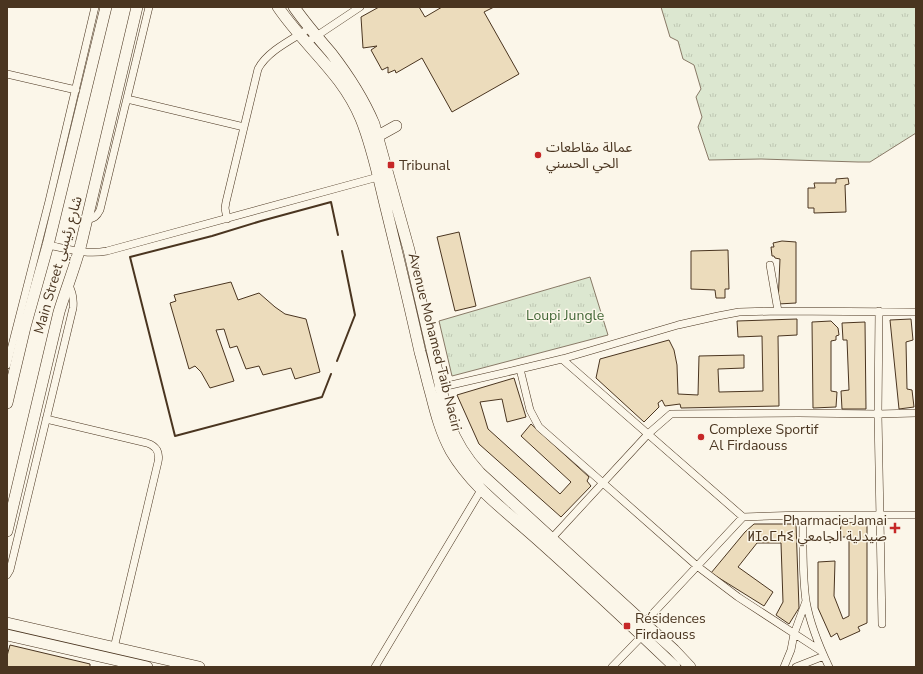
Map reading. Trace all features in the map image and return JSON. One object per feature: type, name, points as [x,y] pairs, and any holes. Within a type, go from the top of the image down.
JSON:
[{"type":"street","points":[[7,364],[49,201],[95,7]]},
{"type":"street","name":"Main Street شارع رئيسي","points":[[7,403],[25,327],[48,245],[106,7]]},
{"type":"street","name":"Main Street شارع رئيسي","points":[[7,531],[55,327],[79,252],[137,7]]},
{"type":"street","points":[[87,219],[94,218],[100,210],[148,7]]},
{"type":"street","name":"Avenue Mohamed Taib Naciri","points":[[278,7],[303,39],[338,78],[351,98],[365,130],[435,388],[459,445],[465,455],[480,473],[674,650],[690,667]]},
{"type":"street","name":"Avenue Mohamed Taib Naciri","points":[[294,7],[341,66],[360,94],[378,136],[409,250],[435,388],[440,425],[449,448],[462,469],[481,490],[675,667]]},
{"type":"street","points":[[227,218],[226,202],[256,75],[260,64],[269,55],[303,39],[313,32],[360,7]]},
{"type":"street","points":[[7,74],[76,90]]},
{"type":"street","points":[[127,99],[244,127]]},
{"type":"street","points":[[378,136],[396,126]]},
{"type":"street","points":[[48,245],[79,252],[107,251],[378,177]]},
{"type":"street","points":[[770,265],[778,311]]},
{"type":"street","points":[[7,575],[10,570],[73,308],[71,288],[68,284]]},
{"type":"street","points":[[880,311],[878,414],[882,624]]},
{"type":"street","points":[[435,388],[520,370],[675,326],[739,312],[916,312]]},
{"type":"street","points":[[562,359],[743,517],[803,515],[916,515]]},
{"type":"street","points":[[520,370],[530,410],[539,427],[697,566],[738,597],[822,653]]},
{"type":"street","points":[[552,538],[648,434],[669,416],[674,414],[916,413]]},
{"type":"street","points":[[46,419],[147,443],[154,446],[158,451],[158,462],[114,648]]},
{"type":"street","points":[[375,667],[481,490]]},
{"type":"street","points":[[803,515],[804,580],[806,600],[815,634],[829,667]]},
{"type":"street","points":[[644,623],[743,517]]},
{"type":"street","points":[[784,667],[791,650],[794,634],[806,600]]},
{"type":"street","points":[[7,623],[199,667]]},
{"type":"street","points":[[7,635],[147,667]]},
{"type":"street","points":[[612,667],[642,636]]},
{"type":"street","points":[[796,667],[822,653]]},
{"type":"green space","points":[[661,7],[916,7],[916,133],[870,162],[761,159],[709,160],[698,127],[702,117],[696,97],[701,89],[694,65],[683,59],[678,41],[670,37]]},
{"type":"green space","name":"Loupi Jungle","points":[[590,277],[608,335],[452,376],[439,321]]},
{"type":"building","points":[[379,7],[419,7],[425,17],[442,7],[494,7],[484,12],[519,74],[452,112],[422,58],[396,73],[395,70],[388,73],[388,67],[382,70],[371,50],[377,46],[363,48],[361,17]]},
{"type":"building","points":[[848,178],[849,184],[845,185],[846,212],[814,213],[814,208],[808,208],[808,188],[815,188],[814,183],[836,183],[836,179]]},
{"type":"building","points":[[459,232],[476,306],[455,311],[437,237]]},
{"type":"building","points":[[782,241],[796,242],[796,303],[778,304],[780,259],[772,256],[771,247],[774,247],[773,243]]},
{"type":"building","points":[[728,250],[729,289],[725,289],[725,298],[716,298],[715,290],[691,289],[691,251]]},
{"type":"building","points":[[231,282],[238,300],[259,293],[285,314],[306,319],[320,372],[295,379],[291,368],[263,375],[259,366],[246,369],[237,346],[230,348],[224,329],[216,330],[234,381],[210,388],[201,372],[195,366],[189,369],[170,303],[176,301],[174,295]]},
{"type":"building","points":[[797,319],[797,335],[778,336],[779,406],[681,408],[680,404],[665,406],[662,400],[658,403],[659,407],[644,422],[596,378],[600,359],[669,340],[674,350],[677,365],[678,394],[698,395],[699,356],[744,355],[744,368],[718,369],[719,392],[763,391],[762,336],[738,337],[737,321]]},
{"type":"building","points":[[911,319],[913,340],[906,342],[907,389],[912,390],[914,407],[899,409],[890,320]]},
{"type":"building","points":[[831,321],[838,328],[839,335],[836,336],[836,340],[831,341],[831,391],[837,392],[836,407],[813,408],[812,322]]},
{"type":"building","points":[[865,322],[866,409],[842,409],[841,391],[849,390],[847,340],[843,340],[842,323]]},
{"type":"building","points":[[514,378],[526,417],[507,422],[502,399],[480,402],[488,429],[560,494],[571,482],[521,436],[531,424],[589,477],[587,481],[591,486],[561,517],[479,444],[457,395]]},
{"type":"building","points":[[867,522],[867,623],[858,627],[860,631],[840,640],[837,633],[831,637],[818,608],[818,562],[835,561],[834,596],[843,619],[849,616],[849,537],[840,537],[841,523]]},
{"type":"building","points":[[754,524],[796,524],[799,608],[789,624],[776,615],[783,602],[781,543],[757,543],[738,567],[773,592],[764,606],[711,573],[745,532]]},
{"type":"building","points":[[10,645],[90,664],[90,667],[7,667],[7,656]]},
{"type":"wall","points":[[331,374],[322,397],[175,436],[130,257],[212,236],[331,202],[338,235]]},
{"type":"wall","points":[[337,361],[355,315],[342,251]]},
{"type":"place","name":"عمالة مقاطعات الحي الحسني","points":[[538,155]]},
{"type":"place","name":"Tribunal","points":[[391,165]]},
{"type":"place","name":"Complexe Sportif Al Firdaouss","points":[[701,437]]},
{"type":"place","name":"Pharmacie Jamai ⵍⵊⴰⵎⵄⵉ صيدلية الجامعي","points":[[895,528]]},
{"type":"place","name":"Résidences Firdaouss","points":[[627,626]]}]
